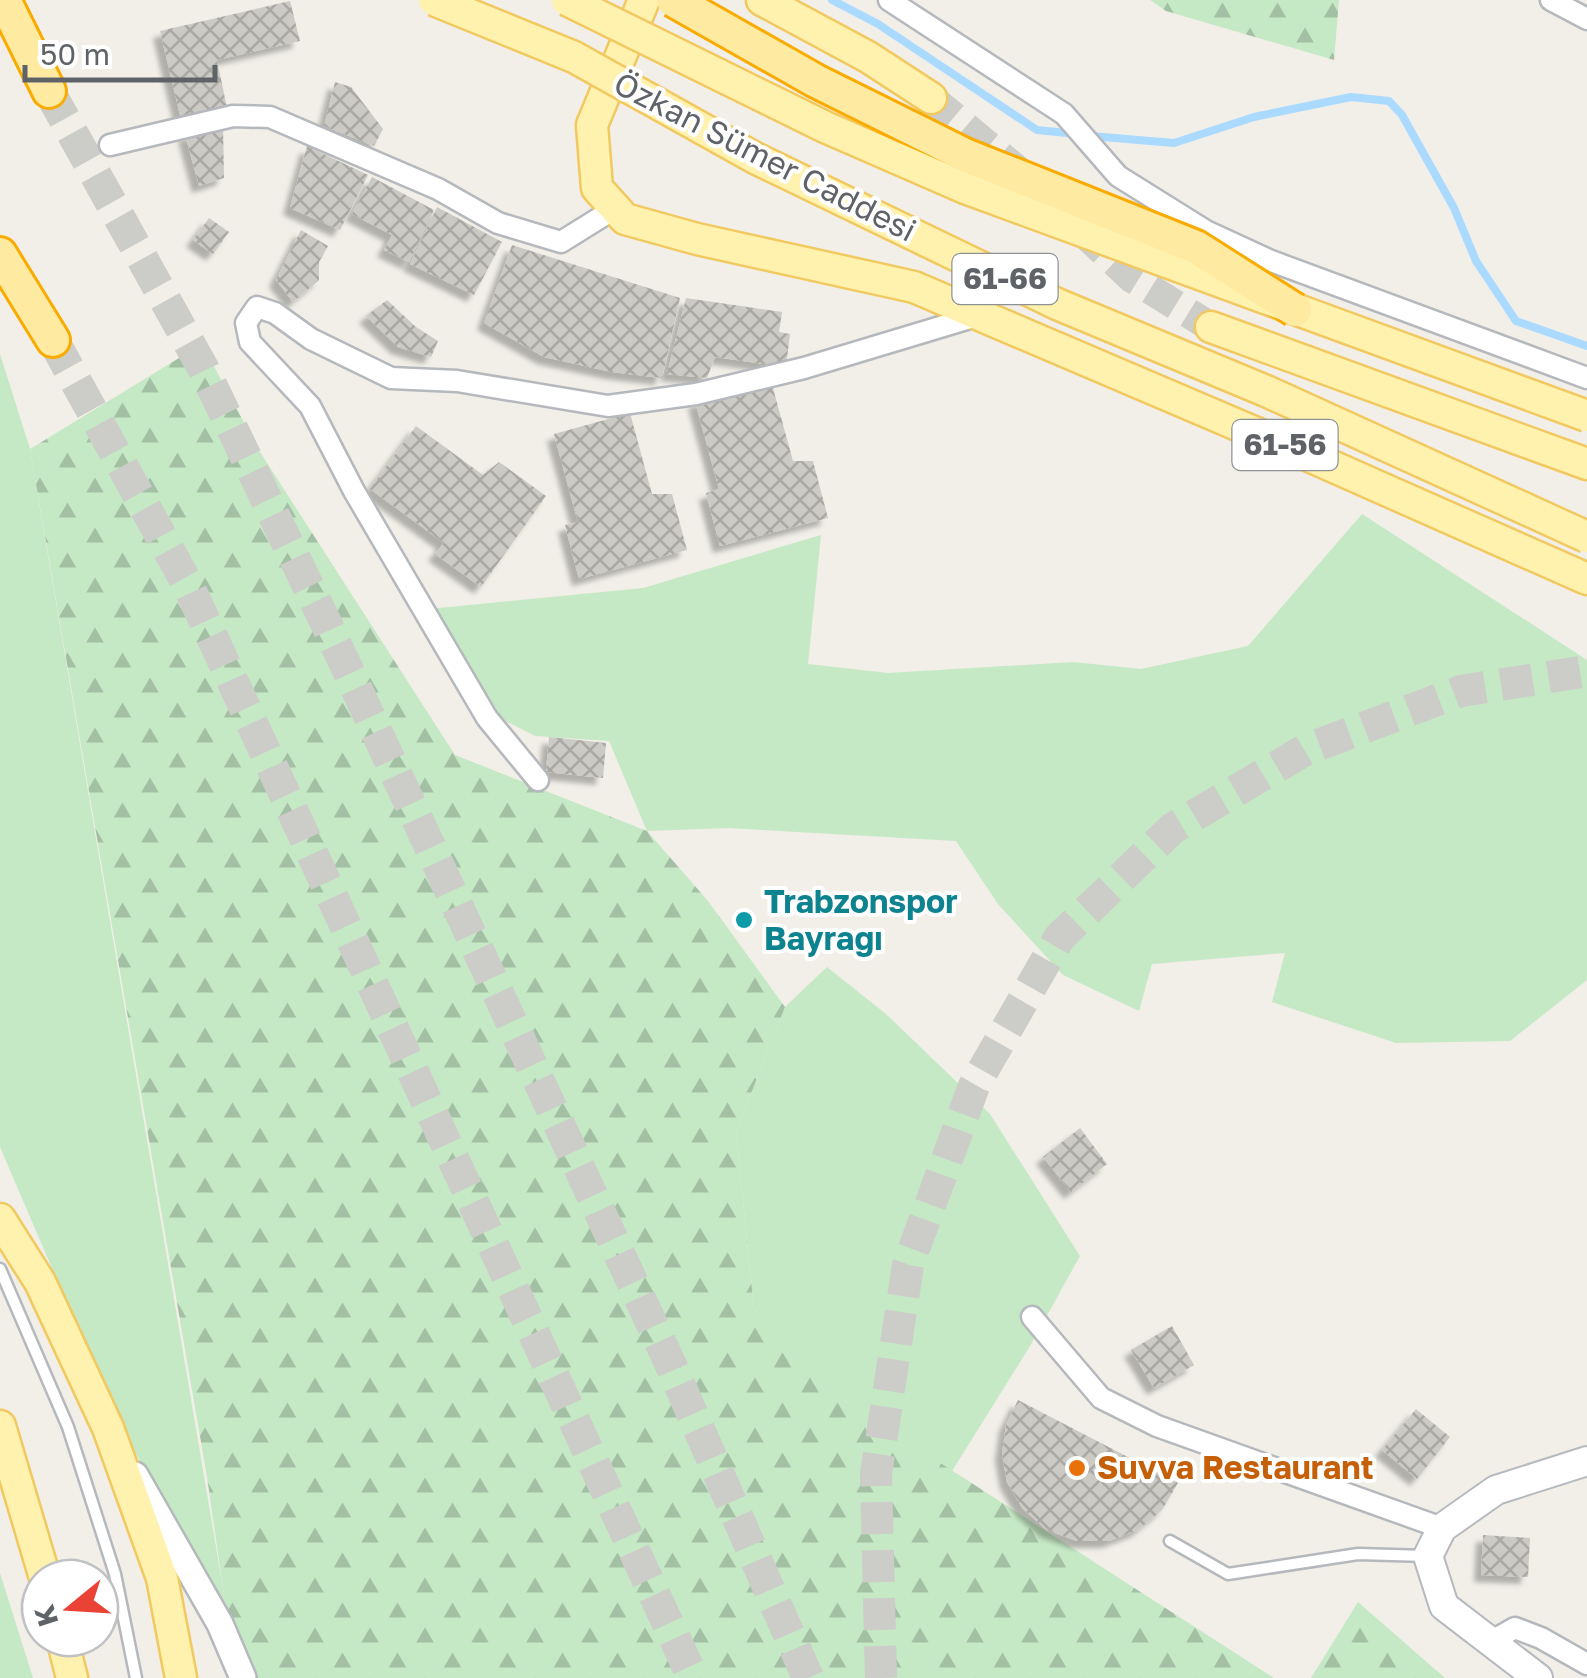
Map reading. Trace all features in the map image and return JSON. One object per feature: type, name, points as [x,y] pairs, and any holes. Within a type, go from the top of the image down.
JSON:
[{"type":"highway","points":[[4,0],[49,91]]},
{"type":"highway","points":[[673,0],[816,81],[965,155],[1196,247],[1295,310]]},
{"type":"highway","points":[[0,254],[53,340]]},
{"type":"main road","name":"Özkan Sümer Caddesi","points":[[434,0],[574,57],[755,158],[1057,304],[1266,392],[1587,537]]},
{"type":"main road","name":"Özkan Sümer Caddesi","points":[[567,0],[825,128],[964,188],[1587,416]]},
{"type":"main road","points":[[614,209],[597,188],[592,125],[644,0]]},
{"type":"main road","points":[[762,0],[868,57],[931,98]]},
{"type":"main road","name":"61-56","points":[[614,209],[625,218],[697,239],[914,286],[1587,579]]},
{"type":"main road","name":"61-56","points":[[1212,327],[1587,464]]},
{"type":"main road","points":[[0,1196],[108,1428],[162,1578],[181,1678]]},
{"type":"main road","points":[[0,1220],[40,1282]]},
{"type":"main road","points":[[0,1426],[39,1558]]},
{"type":"main road","points":[[1538,1678],[1444,1606],[1428,1556],[1442,1528],[1496,1490],[1587,1461]]},
{"type":"street","points":[[889,0],[1064,114],[1118,176],[1206,231],[1272,262],[1587,378]]},
{"type":"street","points":[[1551,0],[1587,19]]},
{"type":"street","points":[[110,145],[233,116],[270,117],[438,190],[498,223],[562,242],[614,209]]},
{"type":"street","points":[[538,780],[487,718],[354,491],[310,406],[250,342],[246,323],[257,307],[275,313],[311,339],[391,378],[457,380],[608,406],[696,394],[804,368],[980,315]]},
{"type":"street","points":[[1032,1317],[1101,1398],[1157,1426],[1442,1528]]},
{"type":"street","points":[[108,1428],[220,1624],[243,1678]]},
{"type":"street","points":[[1492,1641],[1515,1628],[1542,1638],[1587,1664]]},
{"type":"lane","points":[[0,1269],[68,1427],[116,1574],[136,1678]]},
{"type":"lane","points":[[1170,1541],[1228,1574],[1358,1554],[1428,1556]]},
{"type":"green space","points":[[1150,0],[1339,0],[1334,60],[1166,11]]},
{"type":"green space","points":[[202,344],[260,452],[455,755],[647,831],[708,901],[785,1007],[736,1132],[754,1309],[849,1404],[1274,1678],[236,1678],[207,1477],[30,449]]},
{"type":"green space","points":[[0,354],[30,449],[226,1606],[121,1429],[0,1147]]},
{"type":"green space","points":[[1362,514],[1587,660],[1587,980],[1510,1041],[1396,1043],[1272,1002],[1285,953],[1152,964],[1139,1011],[1063,975],[998,904],[956,841],[729,828],[647,831],[609,741],[535,736],[494,715],[429,609],[643,588],[821,535],[808,664],[888,673],[1073,662],[1141,669],[1248,646]]},
{"type":"green space","points":[[827,967],[886,1014],[990,1114],[1080,1256],[1030,1346],[952,1471],[849,1404],[754,1309],[736,1132],[785,1007]]},
{"type":"green space","points":[[0,1573],[20,1637],[20,1658],[27,1658],[33,1678],[0,1678]]},
{"type":"green space","points":[[1358,1602],[1445,1678],[1311,1678]]},
{"type":"building","points":[[290,1],[300,41],[217,60],[227,108],[181,119],[160,31]]},
{"type":"building","points":[[335,82],[351,87],[383,129],[374,146],[324,126]]},
{"type":"building","points":[[223,125],[224,178],[199,186],[185,134]]},
{"type":"building","points":[[307,146],[368,175],[340,230],[290,208]]},
{"type":"building","points":[[372,177],[434,210],[409,262],[384,250],[392,235],[352,214]]},
{"type":"building","points":[[437,207],[502,242],[474,295],[410,264]]},
{"type":"building","points":[[209,218],[229,232],[213,254],[193,240]]},
{"type":"building","points":[[301,230],[328,246],[319,262],[319,280],[293,302],[276,280]]},
{"type":"building","points":[[512,245],[680,298],[662,378],[544,357],[484,323]]},
{"type":"building","points":[[686,298],[782,312],[779,332],[790,334],[786,367],[715,357],[707,378],[667,374]]},
{"type":"building","points":[[387,300],[438,341],[431,357],[398,347],[366,316]]},
{"type":"building","points":[[771,381],[793,461],[813,461],[828,518],[720,546],[706,493],[719,489],[695,401]]},
{"type":"building","points":[[630,413],[652,494],[672,494],[687,550],[579,579],[565,525],[578,522],[554,434]]},
{"type":"building","points":[[416,426],[483,475],[499,462],[546,496],[481,587],[435,554],[444,543],[370,489]]},
{"type":"building","points":[[549,737],[606,743],[603,778],[546,772]]},
{"type":"building","points":[[1080,1128],[1107,1164],[1071,1192],[1043,1157]]},
{"type":"building","points":[[1172,1326],[1194,1365],[1154,1388],[1131,1350]]},
{"type":"building","name":"Suvva Restaurant","points":[[1018,1400],[1178,1483],[1162,1510],[1138,1530],[1109,1541],[1077,1541],[1047,1530],[1023,1509],[1007,1482],[1002,1454],[1006,1425]]},
{"type":"building","points":[[1416,1409],[1450,1437],[1417,1479],[1382,1450]]},
{"type":"building","points":[[1483,1535],[1530,1538],[1528,1577],[1481,1575]]},
{"type":"waterway","points":[[832,0],[878,24],[1037,130],[1077,134]]},
{"type":"waterway","points":[[1091,136],[1174,143],[1254,117],[1351,97],[1389,101],[1402,115],[1454,208],[1476,261],[1516,321],[1587,346]]},
{"type":"tunnel","points":[[49,91],[203,368],[325,621],[670,1363],[808,1678]]},
{"type":"tunnel","points":[[931,98],[1023,175]]},
{"type":"tunnel","points":[[1082,231],[1132,278],[1211,327]]},
{"type":"tunnel","points":[[53,340],[189,587],[693,1678]]},
{"type":"tunnel","points":[[881,1678],[876,1474],[908,1265],[974,1086],[1059,938],[1173,828],[1305,750],[1461,691],[1587,671]]},
{"type":"place","name":"Trabzonspor Bayrağı","points":[[744,920]]},
{"type":"place","name":"Suvva Restaurant","points":[[1077,1468]]}]
